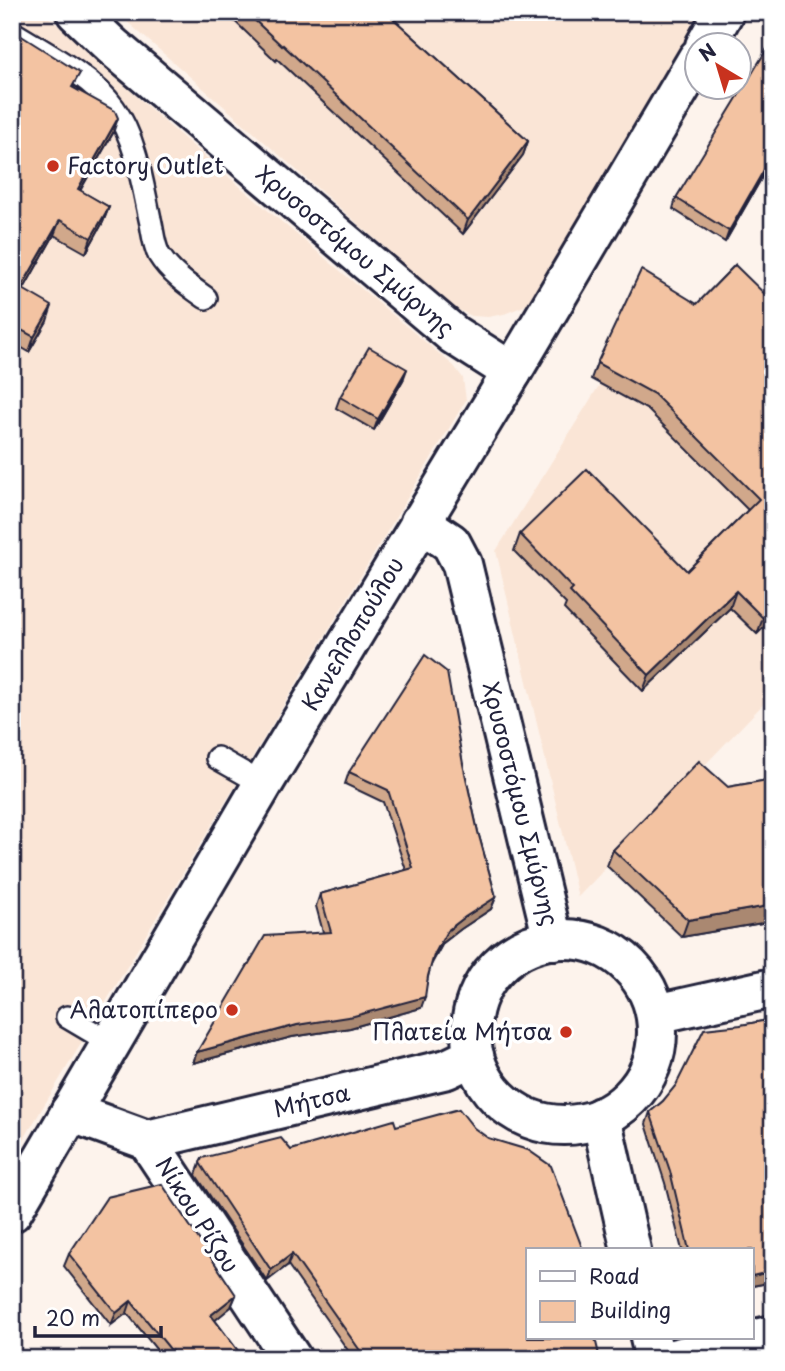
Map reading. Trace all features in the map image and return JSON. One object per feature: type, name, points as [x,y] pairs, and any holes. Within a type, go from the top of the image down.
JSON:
[{"type":"street","name":"Χρυσοστόμου Σμύρνης","points":[[76,12],[111,46],[454,335],[512,372]]},
{"type":"street","points":[[713,32],[724,12]]},
{"type":"street","name":"Κανελλοπούλου","points":[[12,1212],[263,784],[684,82]]},
{"type":"street","name":"Χρυσοστόμου Σμύρνης","points":[[420,522],[452,543],[462,564],[553,940]]},
{"type":"street","points":[[553,940],[578,940],[614,953],[641,979],[656,1014],[656,1043],[652,1062],[644,1079],[626,1101],[610,1113],[590,1121],[566,1125],[541,1122],[508,1107],[483,1079],[474,1056],[472,1023],[477,1001],[487,980],[511,956],[531,946],[553,940]]},
{"type":"street","points":[[656,1014],[773,988]]},
{"type":"street","name":"Μήτσα","points":[[147,1140],[447,1069],[474,1056]]},
{"type":"street","name":"Νίκου Ρίζου","points":[[70,1112],[147,1140],[292,1359]]},
{"type":"street","points":[[601,1117],[631,1248]]},
{"type":"street","points":[[754,1340],[773,1335]]},
{"type":"street","points":[[650,1340],[655,1359]]},
{"type":"street","points":[[673,1359],[752,1340]]},
{"type":"lane","points":[[12,32],[84,78],[115,108],[127,131],[136,160],[152,223],[154,242],[159,253],[176,274],[206,298]]},
{"type":"lane","points":[[217,758],[263,784]]},
{"type":"lane","points":[[67,1017],[111,1043]]},
{"type":"shaded area","points":[[12,12],[43,12],[165,122],[454,366],[463,378],[466,400],[12,1159]]},
{"type":"shaded area","points":[[116,12],[705,12],[693,32],[684,32],[684,48],[540,291],[524,306],[504,314],[472,316],[454,308]]},
{"type":"shaded area","points":[[773,320],[773,694],[578,897],[496,551],[600,384],[614,391]]},
{"type":"building","points":[[246,12],[386,12],[528,141],[468,220]]},
{"type":"building","name":"Factory Outlet","points":[[12,30],[80,73],[72,87],[115,111],[118,118],[78,189],[109,207],[91,238],[60,220],[21,288],[52,306],[34,337],[12,325]]},
{"type":"building","points":[[773,39],[773,154],[729,231],[676,198],[735,102],[754,102],[754,70]]},
{"type":"building","points":[[735,265],[773,302],[773,608],[763,618],[736,591],[649,675],[570,592],[573,589],[520,534],[587,469],[687,571],[759,499],[654,394],[597,363],[641,270],[697,304]]},
{"type":"building","points":[[369,347],[407,369],[378,419],[340,397]]},
{"type":"building","points":[[425,655],[447,672],[463,764],[496,897],[447,931],[434,955],[425,997],[354,1016],[297,1025],[197,1052],[265,936],[331,932],[320,894],[413,868],[388,790],[349,772]]},
{"type":"building","points":[[699,761],[728,787],[773,779],[773,905],[688,920],[613,850]]},
{"type":"building","points":[[773,1019],[773,1271],[754,1276],[754,1248],[689,1248],[670,1171],[650,1112],[676,1085],[704,1029]]},
{"type":"building","points":[[459,1109],[474,1128],[488,1138],[528,1150],[551,1166],[582,1248],[526,1248],[526,1340],[595,1340],[600,1359],[366,1359],[292,1254],[271,1270],[200,1163],[202,1158],[281,1138],[291,1150],[394,1120],[396,1126]]},
{"type":"building","points":[[162,1184],[236,1295],[211,1315],[244,1359],[178,1359],[131,1301],[116,1313],[69,1254],[107,1197]]},
{"type":"place","name":"Factory Outlet","points":[[53,166]]},
{"type":"place","name":"Αλατοπίπερο","points":[[232,1010]]},
{"type":"place","name":"Πλατεία Μήτσα","points":[[566,1032]]}]
